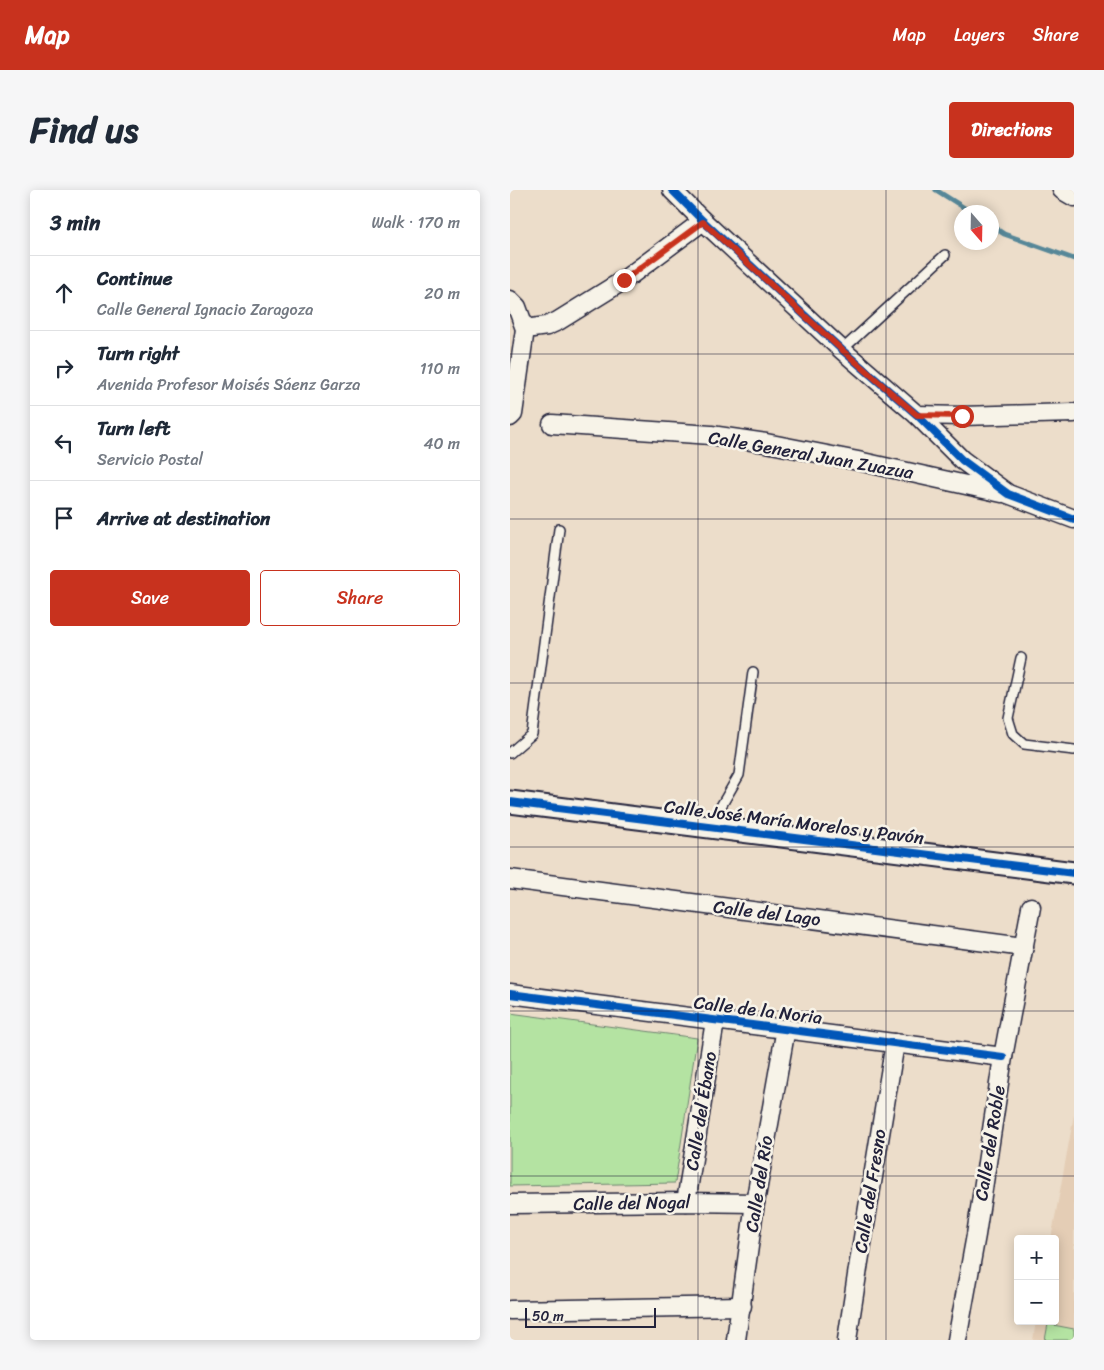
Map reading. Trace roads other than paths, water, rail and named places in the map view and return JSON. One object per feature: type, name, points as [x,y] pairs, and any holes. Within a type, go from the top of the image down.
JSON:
[{"type":"street","points":[[672,190],[703,222],[842,350],[917,415],[962,460],[1008,494],[1074,520]]},
{"type":"street","points":[[1062,190],[1074,197]]},
{"type":"street","points":[[525,330],[547,326],[558,321],[624,280],[703,222]]},
{"type":"street","points":[[510,300],[516,307],[525,330],[512,415]]},
{"type":"street","points":[[917,415],[962,416],[1074,413]]},
{"type":"street","name":"Calle General Juan Zuazua","points":[[552,424],[711,435],[766,443],[1008,494]]},
{"type":"street","name":"Calle José María Morelos y Pavón","points":[[510,802],[1074,873]]},
{"type":"street","name":"Calle del Lago","points":[[510,879],[1024,946]]},
{"type":"street","name":"Calle del Roble","points":[[957,1340],[976,1235],[1003,1057],[1030,907]]},
{"type":"street","name":"Calle de la Noria","points":[[510,994],[1003,1057]]},
{"type":"street","name":"Calle del Ébano","points":[[686,1202],[715,1021]]},
{"type":"street","name":"Calle del Río","points":[[736,1340],[755,1204],[786,1028]]},
{"type":"street","name":"Calle del Fresno","points":[[847,1340],[895,1043]]},
{"type":"street","name":"Calle del Nogal","points":[[510,1204],[686,1202],[755,1204]]},
{"type":"street","points":[[510,1310],[742,1306]]},
{"type":"lane","points":[[842,350],[945,255]]},
{"type":"lane","points":[[510,753],[532,734],[559,529]]},
{"type":"lane","points":[[1020,658],[1008,718],[1013,734],[1024,744],[1074,750]]},
{"type":"lane","points":[[709,827],[739,775],[753,672]]},
{"type":"waterway","points":[[936,190],[960,205]]},
{"type":"waterway","points":[[999,231],[1074,259]]}]
